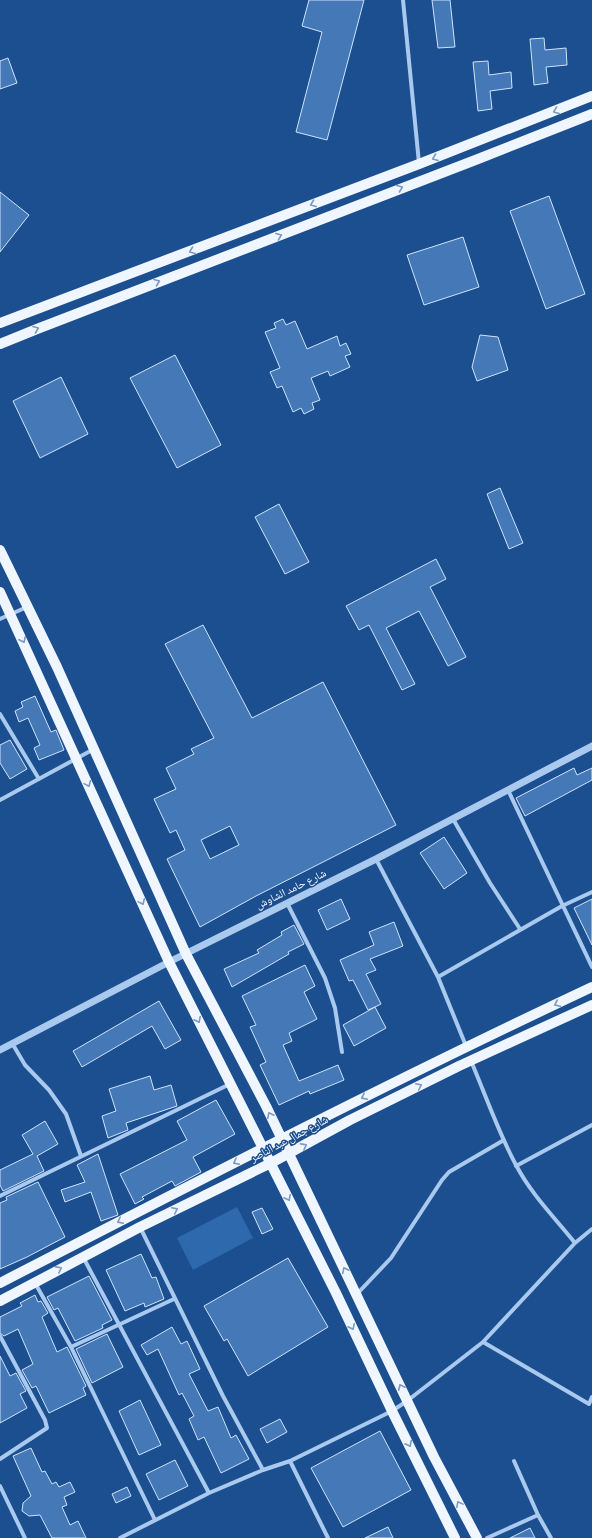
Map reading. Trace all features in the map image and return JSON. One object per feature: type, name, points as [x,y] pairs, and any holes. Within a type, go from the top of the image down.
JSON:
[{"type":"main road","points":[[0,322],[419,164],[592,96]]},
{"type":"main road","points":[[0,344],[592,114]]},
{"type":"main road","points":[[0,550],[28,606],[94,749],[186,954],[282,1138],[434,1458],[477,1538]]},
{"type":"main road","points":[[0,592],[169,962],[336,1293],[455,1538]]},
{"type":"main road","name":"شارع جمال عبد الناصر","points":[[0,1283],[282,1138],[466,1046],[592,987]]},
{"type":"main road","name":"شارع جمال عبد الناصر","points":[[0,1301],[140,1227],[271,1163],[350,1120],[471,1061],[592,1005]]},
{"type":"street","points":[[403,0],[419,164]]},
{"type":"street","points":[[0,619],[28,606]]},
{"type":"street","points":[[0,714],[39,779]]},
{"type":"street","name":"شارع حامد الشاوش","points":[[0,1050],[169,962],[376,859],[592,746]]},
{"type":"street","points":[[0,800],[94,749]]},
{"type":"street","points":[[508,790],[592,967]]},
{"type":"street","points":[[453,819],[520,929]]},
{"type":"street","points":[[376,859],[438,978],[466,1046]]},
{"type":"street","points":[[438,978],[520,929],[562,906],[592,892]]},
{"type":"street","points":[[287,903],[325,978],[335,1008],[342,1052]]},
{"type":"street","points":[[12,1043],[25,1065],[49,1090],[66,1114],[81,1156]]},
{"type":"street","points":[[471,1061],[516,1166],[529,1186],[575,1243]]},
{"type":"street","points":[[0,1196],[230,1084]]},
{"type":"street","points":[[516,1166],[592,1125]]},
{"type":"street","points":[[357,1294],[391,1258],[442,1180],[449,1172],[504,1140]]},
{"type":"street","points":[[140,1227],[174,1299],[223,1396],[263,1470]]},
{"type":"street","points":[[120,1538],[209,1492],[263,1470],[290,1461],[392,1411],[483,1342],[575,1243],[592,1229]]},
{"type":"street","points":[[83,1257],[209,1492]]},
{"type":"street","points":[[34,1282],[71,1347],[155,1520]]},
{"type":"street","points":[[71,1347],[174,1299]]},
{"type":"street","points":[[0,1336],[45,1420],[47,1428],[0,1459]]},
{"type":"street","points":[[483,1342],[590,1406],[592,1398]]},
{"type":"street","points":[[290,1461],[328,1538]]},
{"type":"street","points":[[514,1461],[538,1515],[551,1538]]},
{"type":"street","points":[[0,1486],[25,1538]]},
{"type":"street","points":[[487,1538],[538,1515]]},
{"type":"shaded area","points":[[237,1207],[253,1238],[193,1270],[177,1238]]},
{"type":"building","points":[[309,0],[364,0],[327,140],[296,132],[322,32],[302,26]]},
{"type":"building","points":[[432,0],[450,0],[455,47],[438,48]]},
{"type":"building","points":[[544,38],[545,50],[566,48],[567,65],[546,67],[548,83],[534,85],[530,39]]},
{"type":"building","points":[[8,58],[17,83],[0,89],[0,61]]},
{"type":"building","points":[[488,61],[489,75],[511,72],[512,88],[490,91],[492,109],[478,111],[473,62]]},
{"type":"building","points":[[0,192],[29,215],[0,252]]},
{"type":"building","points":[[549,196],[585,294],[546,309],[510,211]]},
{"type":"building","points":[[463,237],[479,287],[424,305],[407,255]]},
{"type":"building","points":[[283,319],[286,325],[295,321],[307,349],[337,336],[340,346],[346,343],[351,354],[345,356],[350,367],[330,376],[328,371],[311,378],[320,400],[312,403],[314,409],[304,414],[301,408],[293,412],[282,386],[277,388],[270,372],[280,368],[265,332],[276,328],[274,323]]},
{"type":"building","points":[[480,335],[498,337],[508,370],[477,381],[472,367]]},
{"type":"building","points":[[175,355],[221,445],[177,468],[130,378]]},
{"type":"building","points":[[61,377],[88,434],[40,458],[13,401]]},
{"type":"building","points":[[500,488],[523,543],[509,549],[487,494]]},
{"type":"building","points":[[279,504],[309,562],[285,574],[255,517]]},
{"type":"building","points":[[436,559],[446,579],[430,587],[466,657],[448,666],[419,611],[386,628],[415,684],[402,690],[369,625],[359,630],[346,606]]},
{"type":"building","points":[[203,625],[252,718],[323,682],[396,825],[256,896],[200,927],[167,859],[185,850],[176,830],[170,833],[154,799],[176,789],[166,768],[194,754],[191,749],[214,738],[165,644]],"holes":[[[230,826],[239,845],[210,859],[201,840]]]},
{"type":"building","points":[[35,696],[51,732],[56,730],[64,750],[39,760],[34,748],[40,745],[28,718],[19,722],[15,711],[23,707],[21,702]]},
{"type":"building","points":[[10,740],[27,769],[10,779],[0,763],[0,745]]},
{"type":"building","points":[[574,768],[577,775],[592,768],[592,780],[525,816],[516,798]]},
{"type":"building","points":[[444,837],[467,873],[444,889],[420,853]]},
{"type":"building","points":[[341,899],[350,919],[327,930],[318,910]]},
{"type":"building","points":[[592,899],[592,945],[574,908]]},
{"type":"building","points":[[394,922],[403,946],[370,959],[376,970],[366,974],[381,1004],[368,1010],[353,980],[349,981],[340,960],[374,945],[369,932]]},
{"type":"building","points":[[294,925],[304,944],[288,952],[289,954],[232,987],[224,969],[259,953],[257,950],[282,935],[281,932]]},
{"type":"building","points":[[305,965],[315,986],[304,992],[317,1019],[289,1033],[292,1041],[283,1045],[299,1081],[338,1065],[344,1080],[310,1094],[309,1091],[279,1105],[260,1065],[266,1062],[250,1027],[256,1025],[242,996]]},
{"type":"building","points":[[159,1001],[181,1040],[165,1049],[152,1026],[82,1067],[73,1051]]},
{"type":"building","points":[[375,1007],[386,1028],[354,1046],[343,1025]]},
{"type":"building","points":[[150,1076],[154,1090],[171,1085],[177,1106],[126,1123],[128,1130],[108,1138],[102,1116],[116,1111],[109,1089]]},
{"type":"building","points":[[216,1100],[235,1134],[193,1157],[201,1172],[175,1186],[172,1181],[142,1197],[144,1199],[135,1204],[120,1174],[187,1140],[177,1121]]},
{"type":"building","points":[[45,1121],[58,1144],[37,1156],[44,1171],[3,1191],[0,1185],[0,1170],[33,1154],[22,1135]]},
{"type":"building","points":[[98,1154],[118,1215],[101,1221],[91,1192],[65,1202],[61,1190],[85,1182],[77,1165]]},
{"type":"building","points":[[38,1182],[65,1237],[0,1269],[0,1203],[7,1200],[6,1197]]},
{"type":"building","points":[[262,1208],[273,1229],[262,1234],[252,1212]]},
{"type":"building","points":[[141,1254],[152,1278],[156,1277],[164,1299],[145,1307],[144,1303],[125,1311],[106,1270]]},
{"type":"building","points":[[288,1258],[328,1327],[248,1376],[227,1339],[224,1341],[204,1306]]},
{"type":"building","points":[[89,1276],[112,1320],[102,1325],[103,1328],[75,1341],[58,1308],[54,1310],[47,1297]]},
{"type":"building","points":[[35,1295],[38,1302],[41,1301],[48,1313],[42,1317],[57,1352],[67,1347],[86,1386],[83,1388],[86,1395],[49,1413],[36,1386],[32,1388],[22,1370],[33,1364],[18,1329],[4,1336],[0,1333],[0,1317],[22,1306],[20,1303]]},
{"type":"building","points":[[172,1327],[181,1344],[187,1341],[200,1369],[189,1374],[208,1411],[218,1407],[231,1438],[236,1435],[249,1459],[221,1473],[204,1437],[198,1440],[189,1419],[194,1416],[182,1393],[179,1395],[158,1349],[147,1355],[141,1345]]},
{"type":"building","points":[[107,1334],[123,1367],[92,1383],[76,1349]]},
{"type":"building","points":[[0,1356],[10,1376],[16,1373],[26,1391],[20,1394],[27,1408],[0,1423]]},
{"type":"building","points":[[140,1400],[161,1445],[139,1455],[119,1411]]},
{"type":"building","points":[[280,1419],[287,1432],[267,1443],[260,1429]]},
{"type":"building","points":[[380,1431],[411,1490],[343,1527],[311,1468]]},
{"type":"building","points":[[31,1448],[42,1472],[45,1471],[52,1484],[56,1482],[59,1487],[70,1482],[75,1492],[64,1497],[67,1505],[62,1507],[70,1525],[78,1521],[86,1538],[52,1538],[40,1515],[29,1516],[22,1511],[23,1503],[31,1496],[13,1456]]},
{"type":"building","points":[[175,1460],[188,1486],[159,1500],[146,1474]]},
{"type":"building","points":[[127,1487],[131,1496],[116,1503],[112,1494]]},
{"type":"building","points":[[388,1527],[393,1538],[365,1538]]},
{"type":"building","points":[[530,1528],[535,1538],[510,1538]]}]
